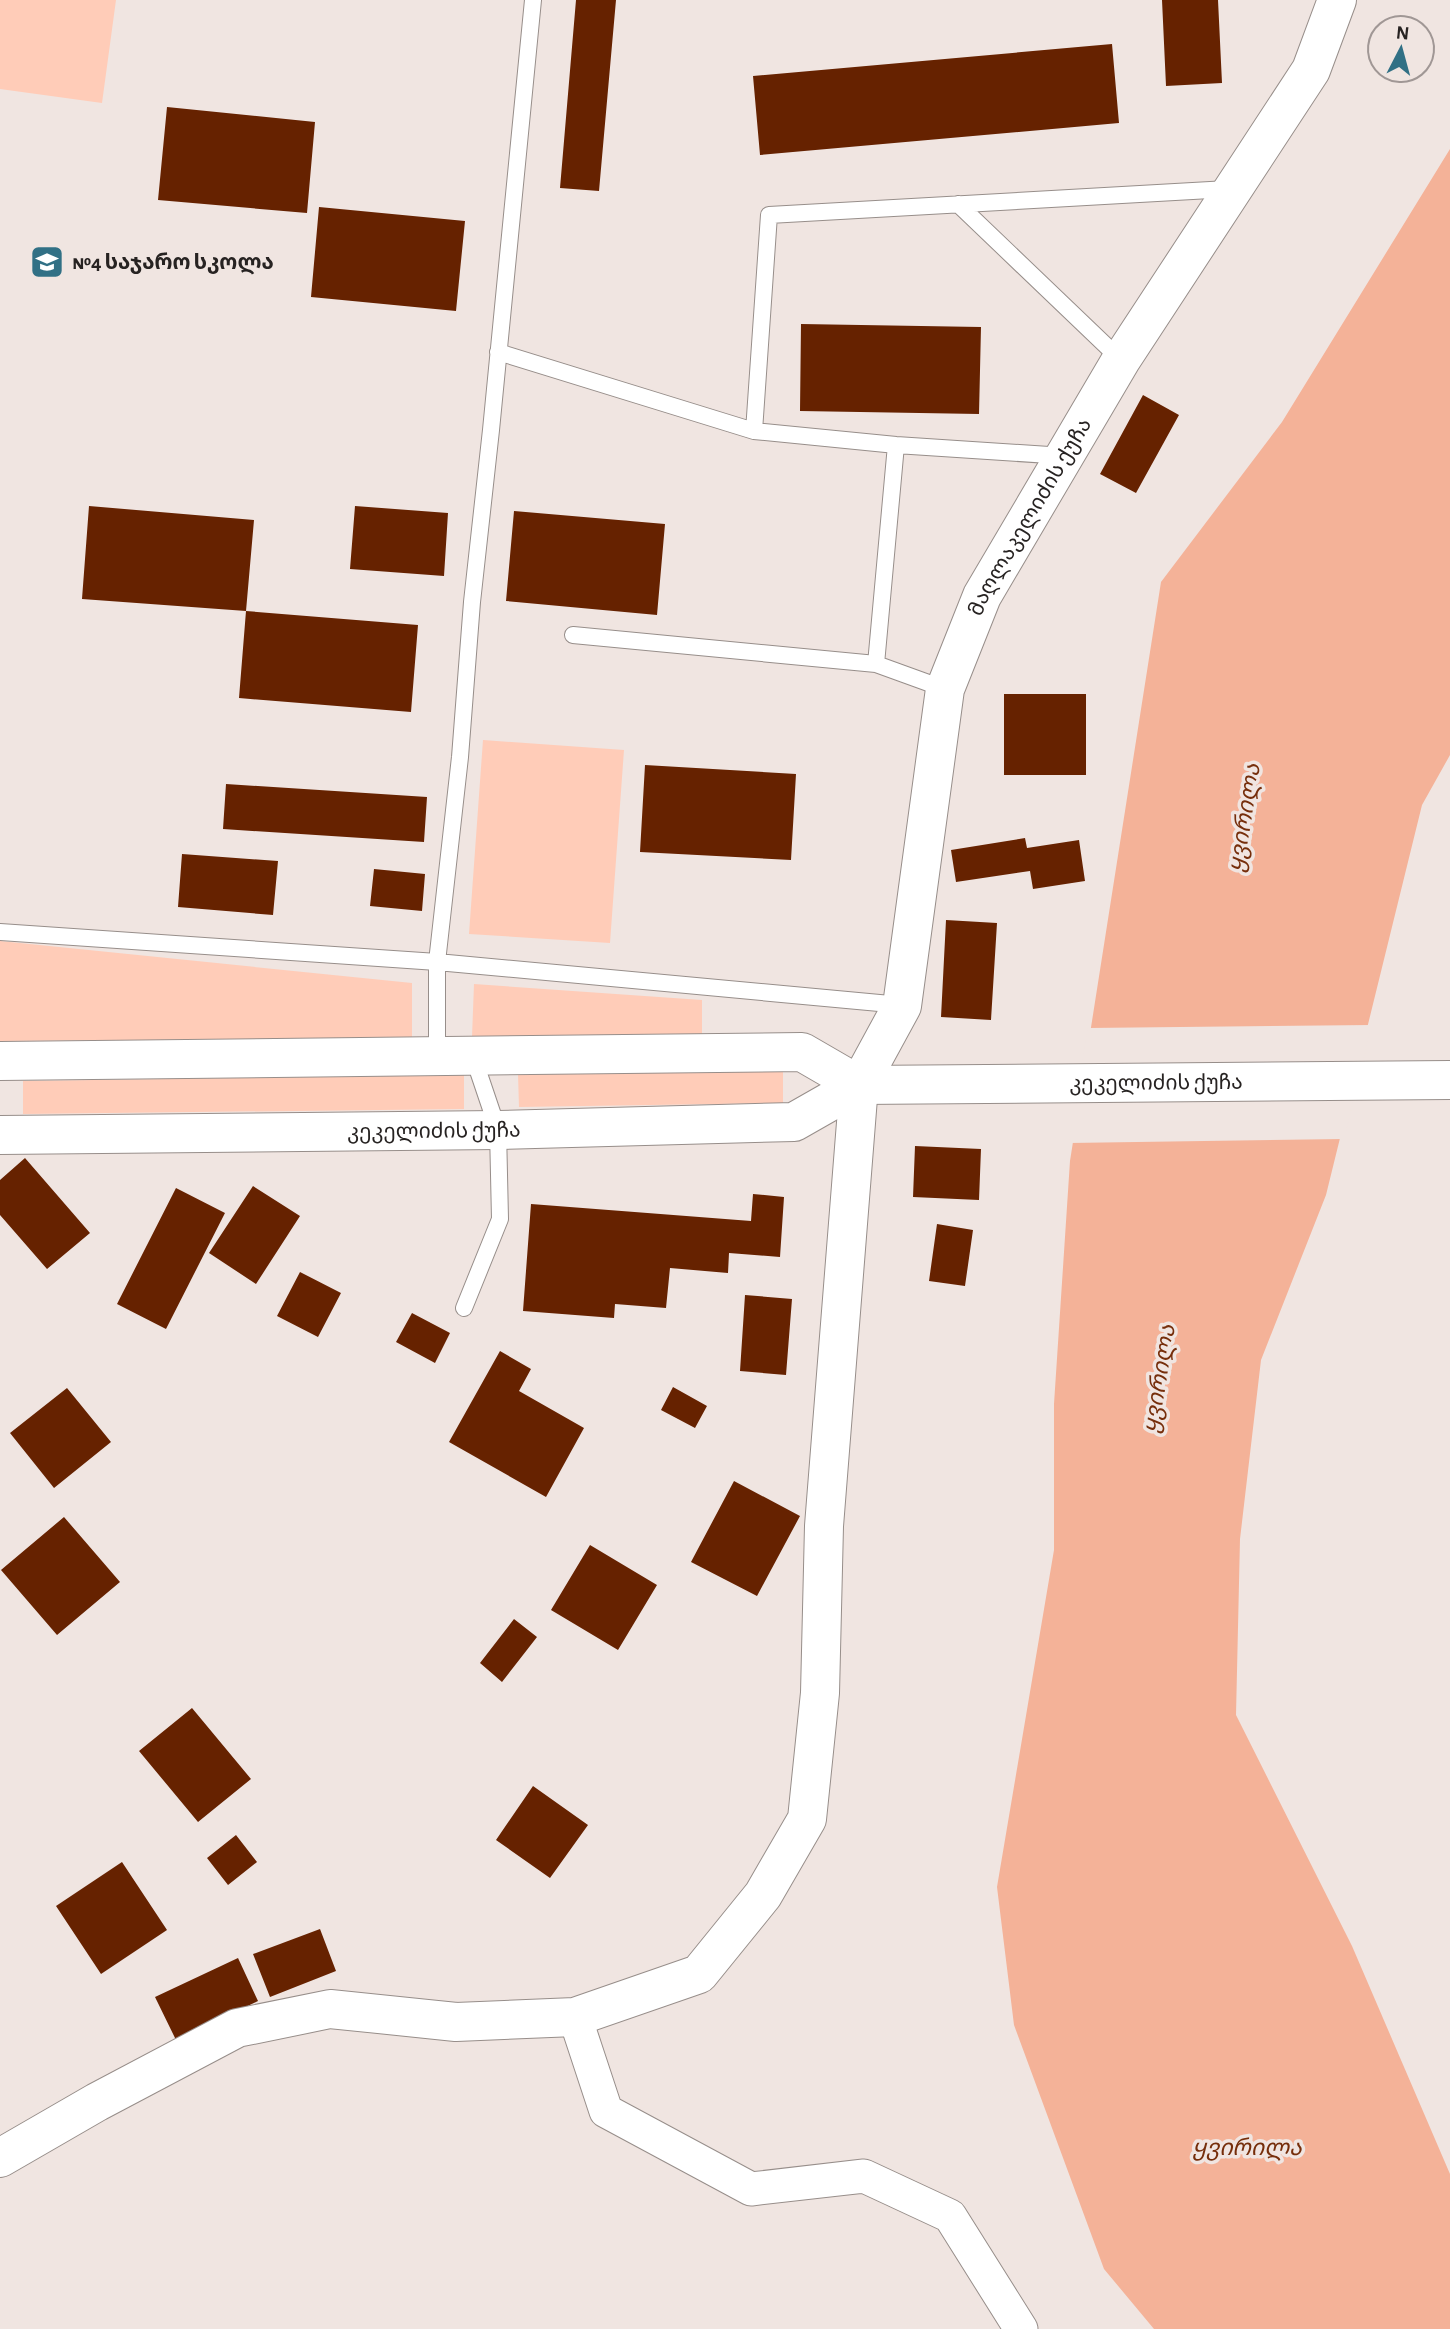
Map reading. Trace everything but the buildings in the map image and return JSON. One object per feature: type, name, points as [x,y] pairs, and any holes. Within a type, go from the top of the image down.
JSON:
[{"type":"street","name":"მაღლაკელიძის ქუჩა","points":[[859,1086],[902,1006],[946,689],[982,596],[1121,360],[1311,70],[1338,0]]},
{"type":"street","points":[[0,1061],[802,1052],[859,1086],[824,1526],[820,1693],[807,1819],[763,1895],[699,1975],[575,2017],[456,2022],[330,2009],[237,2028],[97,2102],[0,2158]]},
{"type":"street","name":"კეკელიძის ქუჩა","points":[[0,1135],[498,1130],[794,1122],[859,1086],[1450,1080]]},
{"type":"street","points":[[575,2017],[606,2111],[751,2189],[864,2176],[950,2216],[1021,2329]]},
{"type":"lane","points":[[464,1308],[500,1219],[498,1130],[455,1056],[437,962],[460,757],[472,602],[533,0]]},
{"type":"lane","points":[[754,431],[769,215],[1233,189]]},
{"type":"lane","points":[[958,204],[1121,360]]},
{"type":"lane","points":[[498,352],[754,431],[896,445],[1064,456]]},
{"type":"lane","points":[[876,664],[896,445]]},
{"type":"lane","points":[[573,635],[876,664],[946,689]]},
{"type":"lane","points":[[0,932],[437,962],[902,1006]]},
{"type":"shaded area","points":[[0,0],[116,0],[102,103],[0,89]]},
{"type":"shaded area","points":[[483,740],[624,750],[610,943],[469,934]]},
{"type":"shaded area","points":[[0,941],[412,983],[412,1038],[0,1041]]},
{"type":"shaded area","points":[[474,984],[702,1000],[702,1037],[472,1037]]},
{"type":"shaded area","points":[[783,1070],[783,1103],[519,1107],[518,1074]]},
{"type":"shaded area","points":[[464,1075],[464,1109],[23,1114],[23,1081]]},
{"type":"water","name":"ყვირილა","points":[[1450,149],[1450,755],[1422,805],[1326,1195],[1261,1360],[1240,1539],[1236,1715],[1352,1946],[1450,2174],[1450,2329],[1154,2329],[1104,2269],[1014,2025],[997,1887],[1054,1550],[1054,1404],[1070,1161],[1161,582],[1282,422]]},
{"type":"pier","points":[[1372,1025],[1344,1139],[1069,1143],[1088,1028]]},
{"type":"place","name":"№4 საჯარო სკოლა","points":[[47,262]]}]
